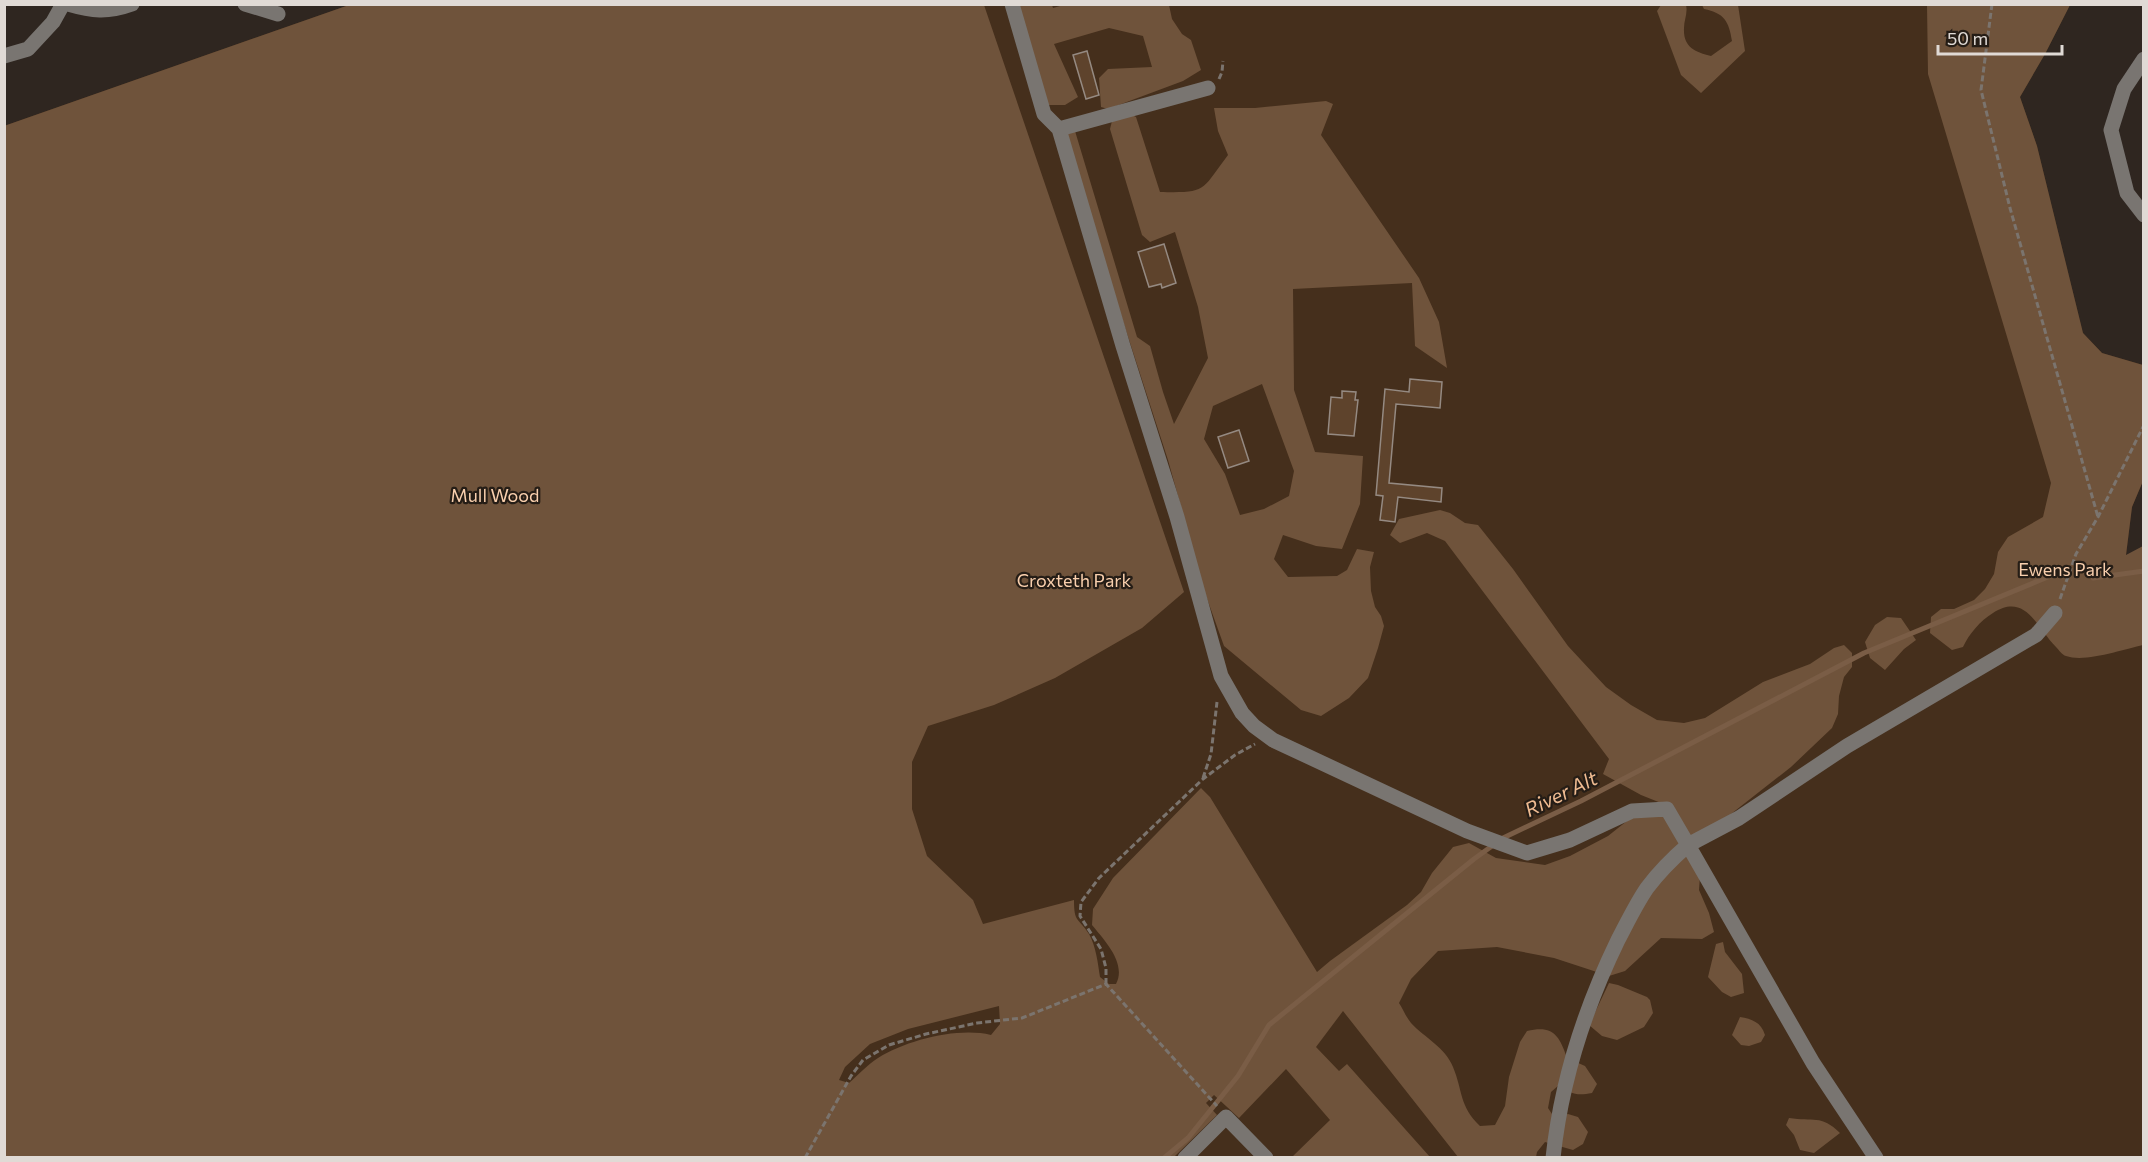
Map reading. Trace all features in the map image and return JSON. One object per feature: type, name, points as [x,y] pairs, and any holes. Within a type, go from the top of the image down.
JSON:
[{"type":"street","points":[[4,56],[28,49],[53,22],[63,4]]},
{"type":"street","points":[[68,4],[92,11],[120,9],[132,4]]},
{"type":"street","points":[[245,4],[278,14]]},
{"type":"street","points":[[1012,4],[1044,114],[1059,129],[1123,346],[1177,517],[1221,676],[1242,713],[1254,726],[1273,740],[1467,831],[1527,853],[1570,840],[1632,811],[1667,809],[1813,1064],[1876,1158]]},
{"type":"street","points":[[2144,59],[2124,89],[2111,130],[2127,193],[2144,215]]},
{"type":"street","points":[[1059,129],[1208,88]]},
{"type":"street","points":[[1553,1158],[1556,1126],[1574,1051],[1588,1008],[1607,963],[1646,890],[1666,866],[1688,845],[1739,818],[1847,746],[2036,635],[2055,613]]},
{"type":"street","points":[[1185,1158],[1226,1117],[1266,1158]]},
{"type":"path","points":[[1992,4],[1981,90],[2010,208],[2098,517]]},
{"type":"path","points":[[2065,587],[2076,554],[2098,517],[2144,425]]},
{"type":"path","points":[[1203,779],[1211,754],[1221,676]]},
{"type":"path","points":[[1219,1109],[1106,984],[1106,968],[1101,949],[1080,916],[1081,903],[1099,878],[1203,779],[1235,755],[1254,745],[1273,740]]},
{"type":"path","points":[[805,1158],[850,1076],[863,1060],[889,1046],[926,1034],[977,1023],[1022,1018],[1106,984]]},
{"type":"green space","points":[[1067,4],[1169,5],[1172,19],[1182,34],[1191,40],[1201,70],[1183,81],[1108,109],[1101,107],[1099,78],[1108,69],[1152,67],[1143,36],[1109,28],[1054,44],[1078,97],[1065,105],[1047,105],[1018,5],[1052,5],[1053,8]]},
{"type":"green space","name":"Croxteth Park","points":[[349,5],[2070,5],[2020,97],[2037,146],[2083,333],[2102,353],[2143,365],[2143,481],[2132,507],[2126,556],[2144,634],[2143,1157],[5,1157],[4,126]]},
{"type":"green space","name":"Mull Wood","points":[[349,5],[984,5],[1184,592],[1142,628],[1055,678],[994,705],[928,726],[912,762],[912,809],[927,856],[973,900],[983,924],[1074,900],[1077,919],[1089,934],[1093,944],[1100,977],[1109,984],[1116,984],[1119,968],[1113,952],[1092,925],[1093,909],[1113,878],[1201,788],[1210,797],[1317,972],[1407,905],[1421,892],[1432,873],[1453,847],[1469,843],[1496,858],[1545,865],[1570,856],[1608,836],[1632,817],[1661,803],[1603,774],[1609,759],[1445,541],[1427,533],[1400,543],[1390,535],[1399,519],[1440,510],[1450,513],[1465,523],[1478,525],[1513,569],[1568,646],[1606,687],[1657,720],[1684,723],[1705,718],[1763,682],[1810,664],[1834,648],[1844,645],[1852,653],[1852,667],[1844,677],[1839,696],[1838,714],[1832,728],[1791,767],[1731,814],[1686,854],[1700,876],[1699,890],[1714,932],[1702,939],[1661,938],[1625,971],[1609,976],[1554,958],[1497,947],[1438,951],[1411,979],[1399,1003],[1411,1023],[1440,1048],[1449,1060],[1468,1112],[1480,1126],[1495,1125],[1505,1106],[1509,1077],[1520,1042],[1527,1031],[1543,1029],[1553,1033],[1561,1043],[1567,1058],[1585,1066],[1597,1084],[1592,1093],[1574,1093],[1559,1085],[1551,1092],[1548,1108],[1554,1117],[1568,1114],[1578,1117],[1588,1132],[1583,1144],[1573,1150],[1545,1142],[1536,1157],[1458,1157],[1343,1011],[1316,1047],[1339,1071],[1347,1064],[1430,1157],[1292,1157],[1330,1120],[1286,1069],[1239,1118],[1214,1095],[1206,1103],[1217,1115],[1174,1157],[5,1157],[4,126]],"holes":[[[999,1006],[1000,1024],[991,1035],[948,1034],[903,1046],[874,1061],[849,1083],[839,1080],[845,1067],[870,1044],[908,1029]]]},
{"type":"green space","points":[[1661,5],[1686,5],[1684,34],[1686,40],[1691,48],[1711,56],[1732,41],[1724,19],[1704,9],[1702,5],[1738,5],[1745,51],[1701,93],[1681,75],[1657,11]]},
{"type":"green space","name":"Ewens Park","points":[[1927,5],[2070,5],[2020,97],[2037,146],[2083,333],[2102,353],[2143,365],[2143,481],[2132,507],[2126,555],[2143,546],[2143,645],[2094,657],[2066,656],[2059,651],[2030,615],[2014,607],[2004,608],[1988,616],[1975,628],[1963,647],[1952,650],[1930,633],[1931,617],[1941,609],[1954,609],[1974,600],[1985,589],[1994,574],[1998,552],[2008,537],[2043,517],[2051,483],[1928,74]]},
{"type":"green space","points":[[1326,101],[1333,104],[1321,135],[1419,278],[1439,322],[1447,368],[1415,346],[1412,283],[1293,289],[1294,390],[1315,452],[1363,456],[1360,504],[1342,549],[1316,546],[1283,535],[1274,559],[1288,577],[1337,576],[1347,570],[1357,549],[1374,552],[1370,567],[1371,591],[1375,607],[1384,626],[1368,678],[1349,698],[1321,716],[1301,710],[1224,646],[1205,593],[1168,460],[1063,136],[1075,131],[1137,337],[1150,346],[1174,424],[1208,358],[1198,307],[1175,232],[1150,242],[1142,235],[1110,129],[1112,121],[1130,114],[1136,117],[1160,192],[1187,192],[1207,183],[1228,155],[1218,131],[1214,108],[1255,108]],"holes":[[[1262,384],[1294,471],[1289,496],[1264,509],[1240,515],[1225,474],[1204,439],[1213,406]]]},
{"type":"green space","points":[[1887,617],[1901,618],[1916,640],[1904,649],[1885,670],[1870,658],[1865,642],[1875,625]]},
{"type":"green space","points":[[1723,942],[1725,952],[1742,974],[1744,993],[1731,997],[1722,992],[1708,977],[1716,944]]},
{"type":"green space","points":[[1609,983],[1647,997],[1653,1013],[1644,1027],[1617,1040],[1602,1036],[1589,1025]]},
{"type":"green space","points":[[1740,1017],[1752,1020],[1761,1027],[1765,1035],[1761,1042],[1749,1046],[1741,1045],[1732,1035]]},
{"type":"green space","points":[[1789,1118],[1822,1121],[1840,1133],[1814,1153],[1800,1150],[1794,1135],[1786,1125]]},
{"type":"building","points":[[1087,51],[1099,95],[1086,99],[1073,55]]},
{"type":"building","points":[[1164,244],[1176,283],[1162,288],[1161,284],[1149,287],[1138,252]]},
{"type":"building","points":[[1410,379],[1442,382],[1440,408],[1396,404],[1389,483],[1442,488],[1441,502],[1398,497],[1395,522],[1380,520],[1383,496],[1376,495],[1385,389],[1409,392]]},
{"type":"building","points":[[1342,391],[1356,392],[1355,400],[1358,400],[1354,436],[1328,434],[1331,397],[1342,398]]},
{"type":"building","points":[[1239,430],[1249,461],[1228,468],[1218,437]]},
{"type":"waterway","name":"River Alt","points":[[2093,578],[2144,571]]},
{"type":"waterway","name":"River Alt","points":[[1164,1158],[1188,1138],[1238,1076],[1269,1025],[1503,838],[1581,801],[1864,653],[2055,574]]}]
